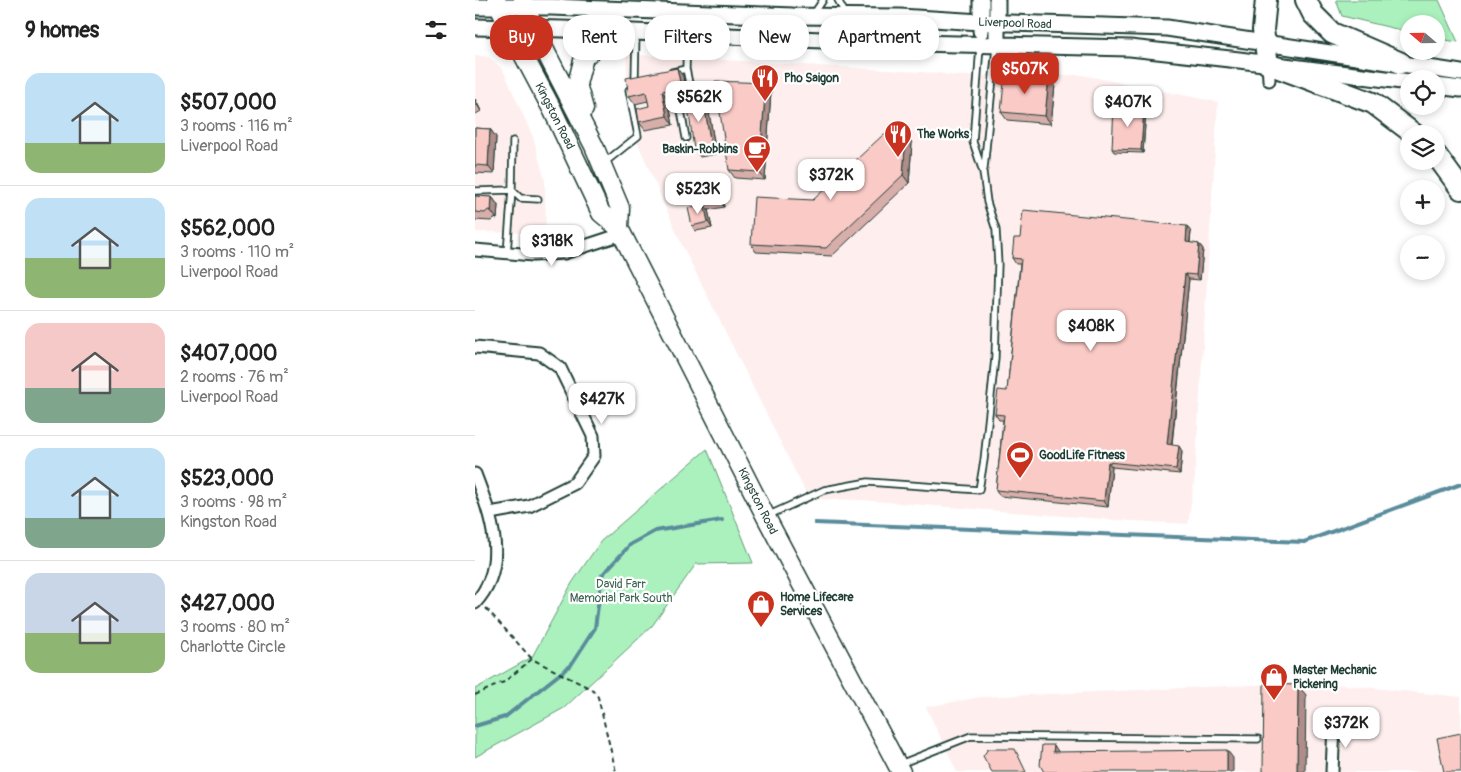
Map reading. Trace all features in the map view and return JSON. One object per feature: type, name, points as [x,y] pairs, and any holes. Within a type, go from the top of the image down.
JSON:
[{"type":"highway","points":[[1266,0],[1263,30],[1268,72],[1373,103],[1402,125]]},
{"type":"highway","points":[[1306,0],[1313,14],[1332,32],[1401,63]]},
{"type":"highway","points":[[1445,167],[1461,189]]},
{"type":"main road","points":[[980,44],[981,0]]},
{"type":"main road","points":[[997,0],[997,45]]},
{"type":"main road","name":"Liverpool Road","points":[[475,7],[498,4],[525,4],[551,7],[819,16]]},
{"type":"main road","name":"Liverpool Road","points":[[939,20],[1167,28],[1461,73]]},
{"type":"main road","name":"Liverpool Road","points":[[475,28],[490,28]]},
{"type":"main road","name":"Liverpool Road","points":[[730,37],[1130,48],[1268,72],[1400,81]]},
{"type":"main road","name":"Kingston Road","points":[[526,60],[553,111],[601,213],[621,231],[766,517],[899,768]]},
{"type":"main road","name":"Kingston Road","points":[[550,60],[594,146],[620,208],[621,231]]},
{"type":"main road","points":[[584,60],[577,84],[594,146]]},
{"type":"main road","points":[[1445,87],[1461,89]]},
{"type":"street","points":[[475,250],[533,255],[564,253],[621,231]]},
{"type":"street","points":[[475,348],[539,353],[560,368],[593,436],[594,456],[575,483],[529,506],[490,513]]},
{"type":"street","points":[[475,474],[490,513],[495,544],[493,574],[477,601]]},
{"type":"street","points":[[1332,772],[1334,724]]},
{"type":"lane","points":[[813,16],[823,0]]},
{"type":"lane","points":[[838,0],[846,15]]},
{"type":"lane","points":[[766,517],[824,490],[868,482],[979,490],[995,358],[997,297],[996,230],[987,202],[983,172],[973,142],[980,44]]},
{"type":"lane","points":[[983,172],[997,45]]},
{"type":"lane","points":[[632,60],[635,80]]},
{"type":"lane","points":[[686,60],[686,69],[693,102],[680,105],[686,138]]},
{"type":"lane","points":[[669,73],[686,69]]},
{"type":"lane","points":[[602,165],[638,136],[627,82],[643,78]]},
{"type":"lane","points":[[507,253],[512,190],[513,141]]},
{"type":"lane","points":[[475,191],[512,190],[520,198],[538,199]]},
{"type":"lane","points":[[899,768],[971,736],[1257,739]]},
{"type":"path","points":[[477,601],[532,659],[593,690],[598,697],[616,772]]},
{"type":"path","points":[[475,695],[504,682],[532,659]]},
{"type":"shaded area","points":[[475,55],[489,57],[490,60],[503,70],[533,137],[545,180],[546,230],[535,233],[475,232]]},
{"type":"shaded area","points":[[635,55],[645,55],[645,60],[724,60],[937,73],[958,76],[1082,75],[1218,102],[1195,476],[1188,524],[861,500],[809,499],[681,243],[630,125],[626,60],[635,60]]},
{"type":"shaded area","points":[[1317,682],[1461,697],[1461,772],[957,772],[926,707],[980,697]]},
{"type":"green space","points":[[1336,0],[1439,0],[1458,42],[1445,40],[1445,15],[1400,15],[1400,30],[1342,16]]},
{"type":"green space","name":"David Farr Memorial Park South","points":[[707,449],[753,563],[696,564],[652,626],[564,708],[475,757],[475,689],[532,657],[572,583],[601,541]]},
{"type":"building","points":[[677,68],[681,87],[662,91],[667,116],[639,122],[637,109],[649,106],[646,92],[629,96],[626,78]]},
{"type":"building","points":[[1005,73],[1049,77],[1045,116],[1001,112]]},
{"type":"building","points":[[715,81],[766,83],[759,172],[729,170]]},
{"type":"building","points":[[703,97],[711,146],[694,149],[687,100]]},
{"type":"building","points":[[1114,106],[1144,108],[1141,150],[1112,149]]},
{"type":"building","points":[[475,128],[490,129],[488,166],[475,165]]},
{"type":"building","points":[[884,134],[906,135],[903,175],[826,248],[751,244],[754,197],[813,200]]},
{"type":"building","points":[[718,191],[720,201],[704,204],[702,194]]},
{"type":"building","points":[[475,196],[492,197],[491,211],[488,210],[485,213],[475,212]]},
{"type":"building","points":[[704,204],[708,222],[692,226],[688,208]]},
{"type":"building","points":[[1023,210],[1187,226],[1186,242],[1199,244],[1196,275],[1185,274],[1167,444],[1179,446],[1176,469],[1108,462],[1104,501],[996,490],[1004,415],[995,414],[998,390],[1007,391],[1021,259],[1012,258],[1014,238],[1020,238]]},
{"type":"building","points":[[1264,684],[1298,685],[1297,772],[1263,772]]},
{"type":"building","points":[[1461,733],[1461,772],[1444,772],[1437,738]]},
{"type":"building","points":[[1042,745],[1054,745],[1053,752],[1227,750],[1227,772],[1044,772],[1040,765]]},
{"type":"building","points":[[988,749],[1015,749],[1026,772],[992,772],[983,756]]},
{"type":"waterway","points":[[815,523],[1304,542],[1461,484]]},
{"type":"waterway","points":[[475,726],[505,717],[571,665],[595,628],[602,575],[631,544],[655,531],[722,520]]},
{"type":"place","name":"Pho Saigon","points":[[765,102]]},
{"type":"place","name":"The Works","points":[[898,158]]},
{"type":"place","name":"Baskin-Robbins","points":[[757,173]]},
{"type":"place","name":"GoodLife Fitness","points":[[1020,479]]},
{"type":"place","name":"Home Lifecare Services","points":[[761,628]]},
{"type":"place","name":"Master Mechanic Pickering","points":[[1274,701]]}]
